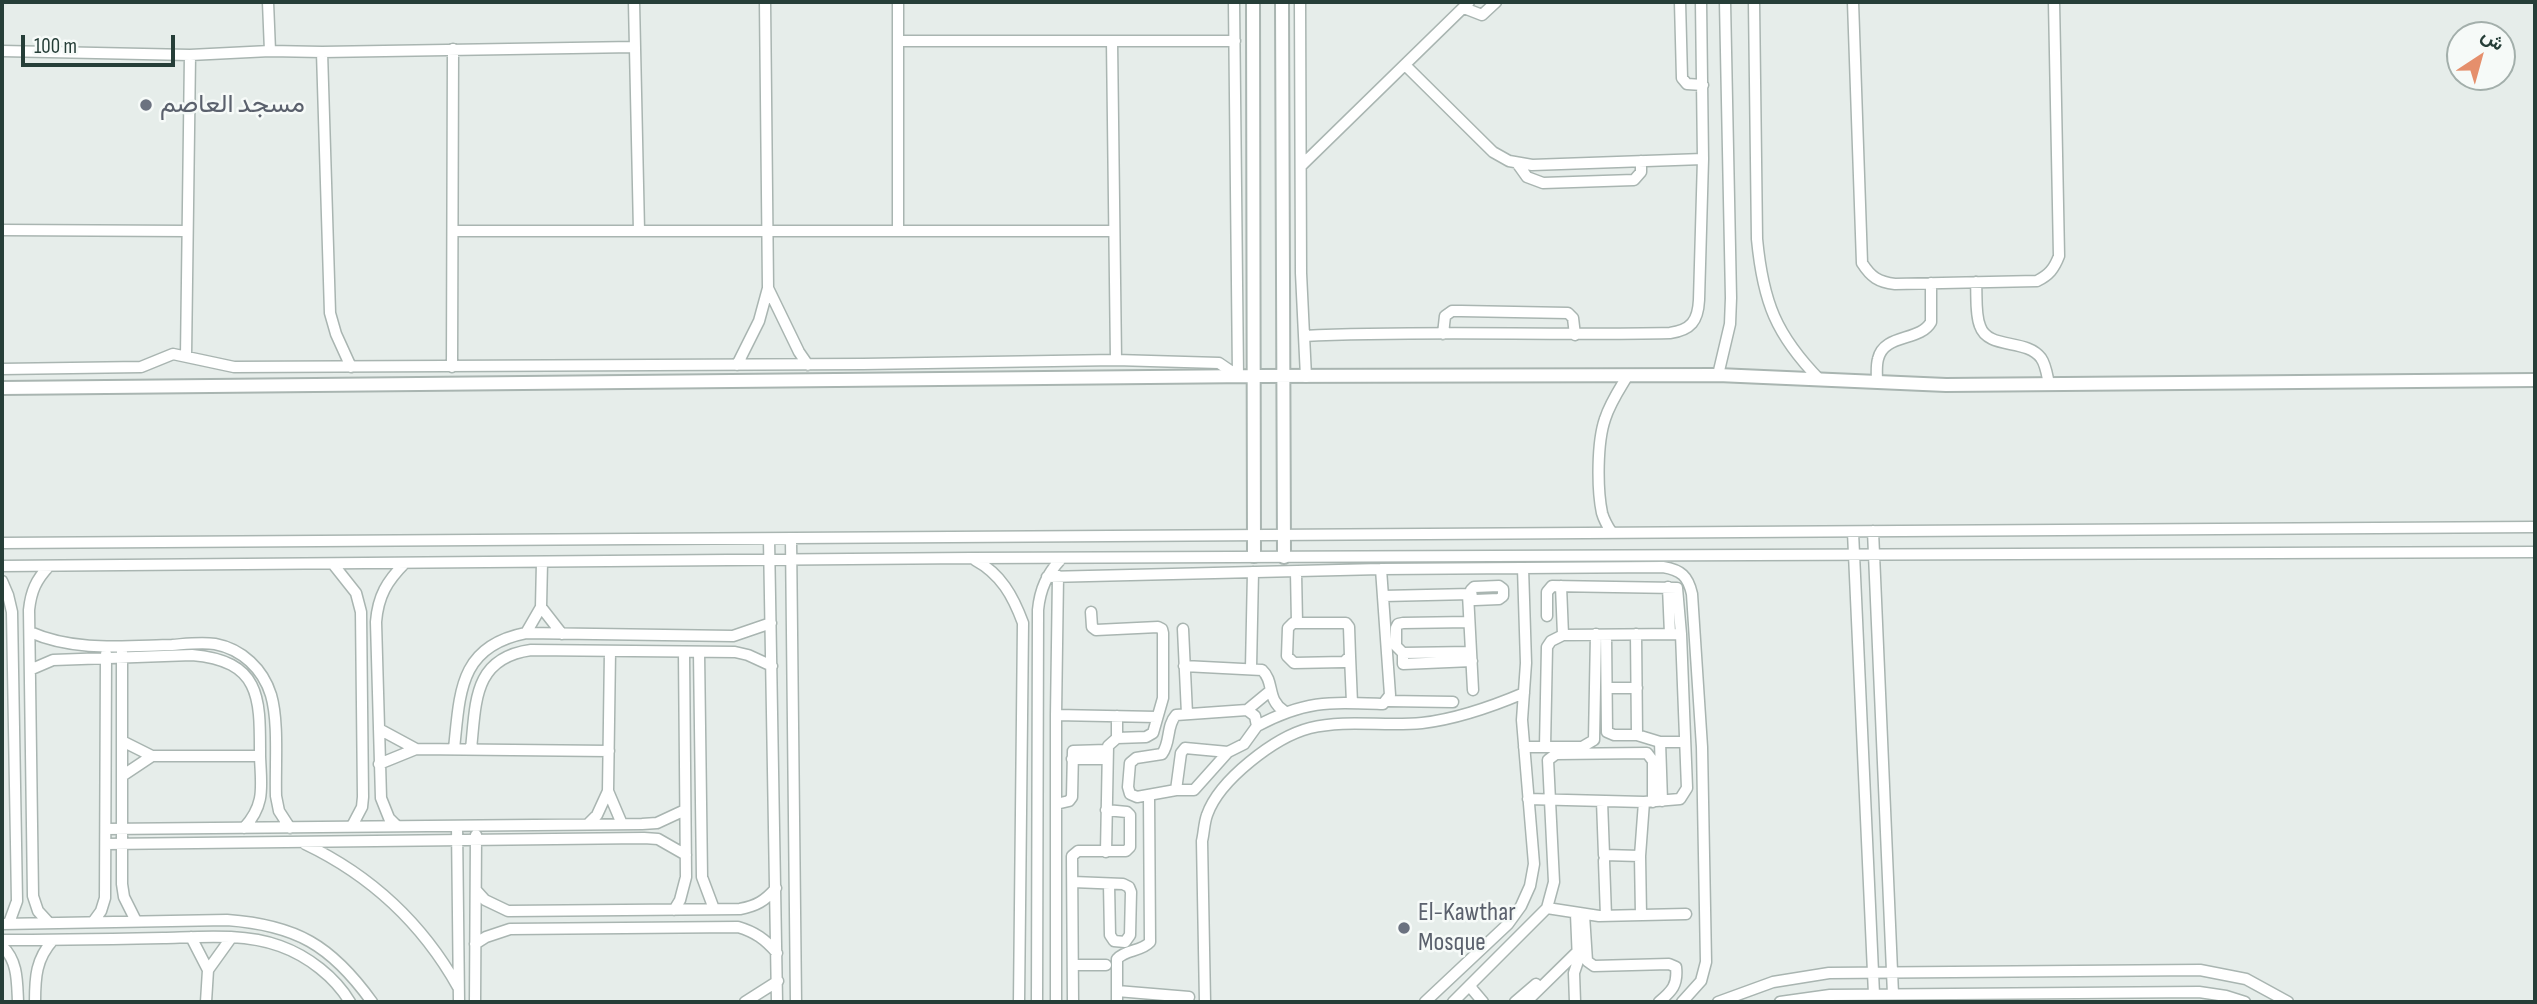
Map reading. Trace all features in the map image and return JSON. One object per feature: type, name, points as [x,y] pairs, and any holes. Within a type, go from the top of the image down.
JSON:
[{"type":"street","points":[[268,2],[270,51]]},
{"type":"street","points":[[634,2],[639,231]]},
{"type":"street","points":[[737,365],[759,321],[768,288],[765,2]]},
{"type":"street","points":[[898,2],[898,231]]},
{"type":"street","points":[[1234,2],[1238,376]]},
{"type":"street","points":[[1253,2],[1254,556]]},
{"type":"street","points":[[1282,2],[1284,557]]},
{"type":"street","points":[[1300,2],[1301,273],[1307,377]]},
{"type":"street","points":[[1302,165],[1467,5],[1482,15],[1496,2]]},
{"type":"street","points":[[1680,2],[1682,78],[1687,84],[1703,85]]},
{"type":"street","points":[[1304,336],[1378,332],[1574,335],[1670,333],[1684,331],[1695,322],[1699,300],[1703,159],[1701,2]]},
{"type":"street","points":[[1718,375],[1726,350],[1730,311],[1726,2]]},
{"type":"street","points":[[1754,2],[1757,239],[1760,269],[1767,301],[1780,330],[1798,357],[1820,380]]},
{"type":"street","points":[[1853,2],[1862,263],[1869,275],[1881,282],[1931,283],[2037,281],[2047,276],[2055,267],[2059,256],[2054,2]]},
{"type":"street","points":[[898,41],[1235,41]]},
{"type":"street","points":[[1112,41],[1116,360]]},
{"type":"street","points":[[2,51],[190,55],[270,51],[634,47]]},
{"type":"street","points":[[452,367],[453,50]]},
{"type":"street","points":[[322,52],[330,313],[351,367]]},
{"type":"street","points":[[186,356],[190,55]]},
{"type":"street","points":[[1405,65],[1493,152],[1517,163],[1703,159]]},
{"type":"street","points":[[1517,163],[1527,177],[1543,183],[1634,180],[1641,172],[1642,161]]},
{"type":"street","points":[[2,230],[187,231]]},
{"type":"street","points":[[453,231],[1114,231]]},
{"type":"street","points":[[1976,282],[1979,324],[1982,331],[1994,340],[2025,346],[2033,351],[2045,366],[2049,384]]},
{"type":"street","points":[[1877,382],[1881,351],[1896,341],[1923,331],[1931,323],[1931,283]]},
{"type":"street","points":[[768,288],[808,365]]},
{"type":"street","points":[[1443,334],[1446,316],[1452,311],[1461,311],[1568,313],[1573,318],[1574,335]]},
{"type":"street","points":[[2,369],[141,367],[173,354],[234,367],[808,365],[1116,360],[1219,363],[1238,376]]},
{"type":"street","points":[[1612,533],[1602,515],[1599,484],[1601,442],[1603,423],[1610,404],[1628,375]]},
{"type":"street","points":[[2,388],[1238,376],[1718,375],[1945,385],[2535,380]]},
{"type":"street","points":[[2,543],[2535,527]]},
{"type":"street","points":[[1873,531],[1893,994]]},
{"type":"street","points":[[1853,532],[1874,995]]},
{"type":"street","points":[[769,539],[777,1002]]},
{"type":"street","points":[[791,539],[796,1002]]},
{"type":"street","points":[[2,566],[1254,556],[2535,552]]},
{"type":"street","points":[[971,558],[992,571],[1000,580],[1013,599],[1023,623],[1019,1002]]},
{"type":"street","points":[[1037,1002],[1039,599],[1062,559]]},
{"type":"street","points":[[527,633],[541,607],[542,562]]},
{"type":"street","points":[[397,826],[384,808],[380,786],[377,610],[385,587],[405,563]]},
{"type":"street","points":[[333,564],[351,584],[359,602],[364,787],[362,807],[352,826]]},
{"type":"street","points":[[48,923],[35,904],[33,883],[32,669],[29,610],[31,593],[38,578],[50,566]]},
{"type":"street","points":[[1425,1002],[1508,924],[1521,906],[1530,886],[1534,864],[1522,720],[1526,663],[1523,568]]},
{"type":"street","points":[[1053,577],[1381,569],[1678,569],[1689,579],[1692,594],[1702,747],[1706,962],[1701,981],[1682,1002]]},
{"type":"street","points":[[1381,569],[1390,695],[1388,701]]},
{"type":"street","points":[[1251,668],[1253,572]]},
{"type":"street","points":[[1296,572],[1297,623]]},
{"type":"street","points":[[1053,577],[1056,1002]]},
{"type":"street","points":[[2,581],[12,612],[17,884],[17,901],[5,924],[227,920],[256,922],[287,930],[315,943],[338,962],[372,1002]]},
{"type":"street","points":[[1528,799],[1653,802],[1680,799],[1687,788],[1676,634],[1668,587],[1552,586],[1547,592],[1547,616]]},
{"type":"street","points":[[1561,586],[1563,635]]},
{"type":"street","points":[[1383,596],[1469,594],[1473,690]]},
{"type":"street","points":[[12,612],[12,608],[20,603],[28,606],[29,610]]},
{"type":"street","points":[[541,607],[562,634]]},
{"type":"street","points":[[1091,612],[1092,627],[1096,630],[1158,627],[1163,631],[1163,695],[1150,736],[1116,738],[1110,742],[1107,754],[1106,852]]},
{"type":"street","points":[[1469,622],[1398,624],[1396,646],[1403,653],[1404,664],[1471,657]]},
{"type":"street","points":[[454,749],[464,678],[474,660],[490,646],[509,637],[527,633],[733,636],[771,623]]},
{"type":"street","points":[[1023,623],[1038,623]]},
{"type":"street","points":[[1350,656],[1344,662],[1294,663],[1287,656],[1289,624],[1346,623],[1349,627],[1352,703]]},
{"type":"street","points":[[1183,629],[1187,714]]},
{"type":"street","points":[[30,632],[69,645],[216,645],[242,655],[256,666],[272,697],[276,796],[279,811],[290,828]]},
{"type":"street","points":[[1636,634],[1637,735]]},
{"type":"street","points":[[1545,747],[1547,647],[1557,637],[1676,634]]},
{"type":"street","points":[[1524,747],[1582,747],[1594,740],[1601,635]]},
{"type":"street","points":[[1601,635],[1607,688],[1607,732],[1614,735],[1637,735],[1660,742],[1685,742]]},
{"type":"street","points":[[93,922],[101,911],[105,898],[106,646]]},
{"type":"street","points":[[122,646],[124,897],[136,921]]},
{"type":"street","points":[[471,749],[480,686],[488,671],[500,660],[515,653],[531,650],[735,652],[772,666]]},
{"type":"street","points":[[588,824],[597,815],[608,791],[610,651]]},
{"type":"street","points":[[674,910],[680,900],[686,877],[684,652]]},
{"type":"street","points":[[699,652],[702,877],[714,909]]},
{"type":"street","points":[[32,669],[53,660],[211,657],[227,662],[241,672],[252,685],[258,700],[261,795],[257,813],[244,828]]},
{"type":"street","points":[[1184,666],[1251,668],[1265,672],[1275,703],[1284,711]]},
{"type":"street","points":[[1607,688],[1637,688]]},
{"type":"street","points":[[1270,691],[1247,710],[1180,714],[1173,718],[1165,750],[1159,756],[1136,758],[1130,763],[1130,794],[1149,796],[1176,790],[1194,790],[1228,752],[1244,744],[1257,726],[1284,711],[1304,706],[1383,704],[1388,701],[1453,702]]},
{"type":"street","points":[[1205,1002],[1202,841],[1207,815],[1219,792],[1256,757],[1278,742],[1309,728],[1344,723],[1422,723],[1494,706],[1524,693]]},
{"type":"street","points":[[1247,710],[1255,716],[1257,726]]},
{"type":"street","points":[[1056,715],[1157,717]]},
{"type":"street","points":[[1116,716],[1116,738]]},
{"type":"street","points":[[379,729],[416,749]]},
{"type":"street","points":[[122,741],[152,756],[260,756]]},
{"type":"street","points":[[1641,915],[1640,856],[1653,802],[1660,742]]},
{"type":"street","points":[[1176,790],[1181,753],[1185,748],[1228,752]]},
{"type":"street","points":[[379,764],[416,749],[609,751]]},
{"type":"street","points":[[1165,750],[1181,753]]},
{"type":"street","points":[[1056,804],[1069,801],[1072,797],[1073,751],[1107,754]]},
{"type":"street","points":[[1453,1002],[1547,908],[1554,882],[1548,760],[1556,754],[1647,753],[1653,761],[1653,802]]},
{"type":"street","points":[[122,776],[152,756]]},
{"type":"street","points":[[364,787],[380,786]]},
{"type":"street","points":[[608,791],[622,824]]},
{"type":"street","points":[[261,795],[268,802],[276,796]]},
{"type":"street","points":[[1117,1002],[1117,959],[1124,953],[1144,948],[1150,942],[1149,796]]},
{"type":"street","points":[[1599,801],[1604,855],[1640,856]]},
{"type":"street","points":[[1599,801],[1602,916]]},
{"type":"street","points":[[106,829],[657,823],[685,810]]},
{"type":"street","points":[[1073,1002],[1073,853],[1128,850],[1131,818],[1127,812],[1106,810]]},
{"type":"street","points":[[475,1002],[476,825]]},
{"type":"street","points":[[457,826],[458,1002]]},
{"type":"street","points":[[106,844],[658,839],[685,855]]},
{"type":"street","points":[[302,842],[350,868],[385,894],[429,942],[458,987]]},
{"type":"street","points":[[686,877],[702,877]]},
{"type":"street","points":[[1073,882],[1123,884],[1129,887],[1130,935],[1125,942],[1114,942],[1110,935],[1109,884]]},
{"type":"street","points":[[17,884],[25,891],[33,883]]},
{"type":"street","points":[[476,890],[485,900],[508,911],[600,911],[754,906],[767,899],[776,888]]},
{"type":"street","points":[[1547,908],[1580,915],[1602,916],[1686,914]]},
{"type":"street","points":[[600,911],[600,928]]},
{"type":"street","points":[[1575,1002],[1574,973],[1580,915]]},
{"type":"street","points":[[1580,915],[1587,961],[1594,966],[1669,964],[1676,967],[1674,990],[1659,1002]]},
{"type":"street","points":[[475,944],[510,929],[738,927],[753,932],[766,941],[776,953]]},
{"type":"street","points":[[191,937],[208,970],[206,1002]]},
{"type":"street","points":[[2,940],[191,937],[254,939],[280,946],[305,958],[327,974],[350,1002]]},
{"type":"street","points":[[208,970],[231,938]]},
{"type":"street","points":[[35,1002],[37,963],[43,950],[53,940]]},
{"type":"street","points":[[2,946],[13,960],[17,974],[18,1002]]},
{"type":"street","points":[[1526,1002],[1577,953]]},
{"type":"street","points":[[1073,965],[1106,965]]},
{"type":"street","points":[[1718,1002],[1755,987],[1791,978],[1829,973],[2200,970],[2246,979],[2288,1002]]},
{"type":"street","points":[[745,1002],[778,981]]},
{"type":"street","points":[[1471,984],[1483,1002]]},
{"type":"street","points":[[1515,1002],[1536,984]]},
{"type":"street","points":[[1117,991],[1189,997]]},
{"type":"street","points":[[1780,1002],[1830,995],[2199,992],[2245,1002]]},
{"type":"place","name":"مسجد العاصم","points":[[146,105]]},
{"type":"place","name":"El-Kawthar Mosque","points":[[1404,928]]}]
